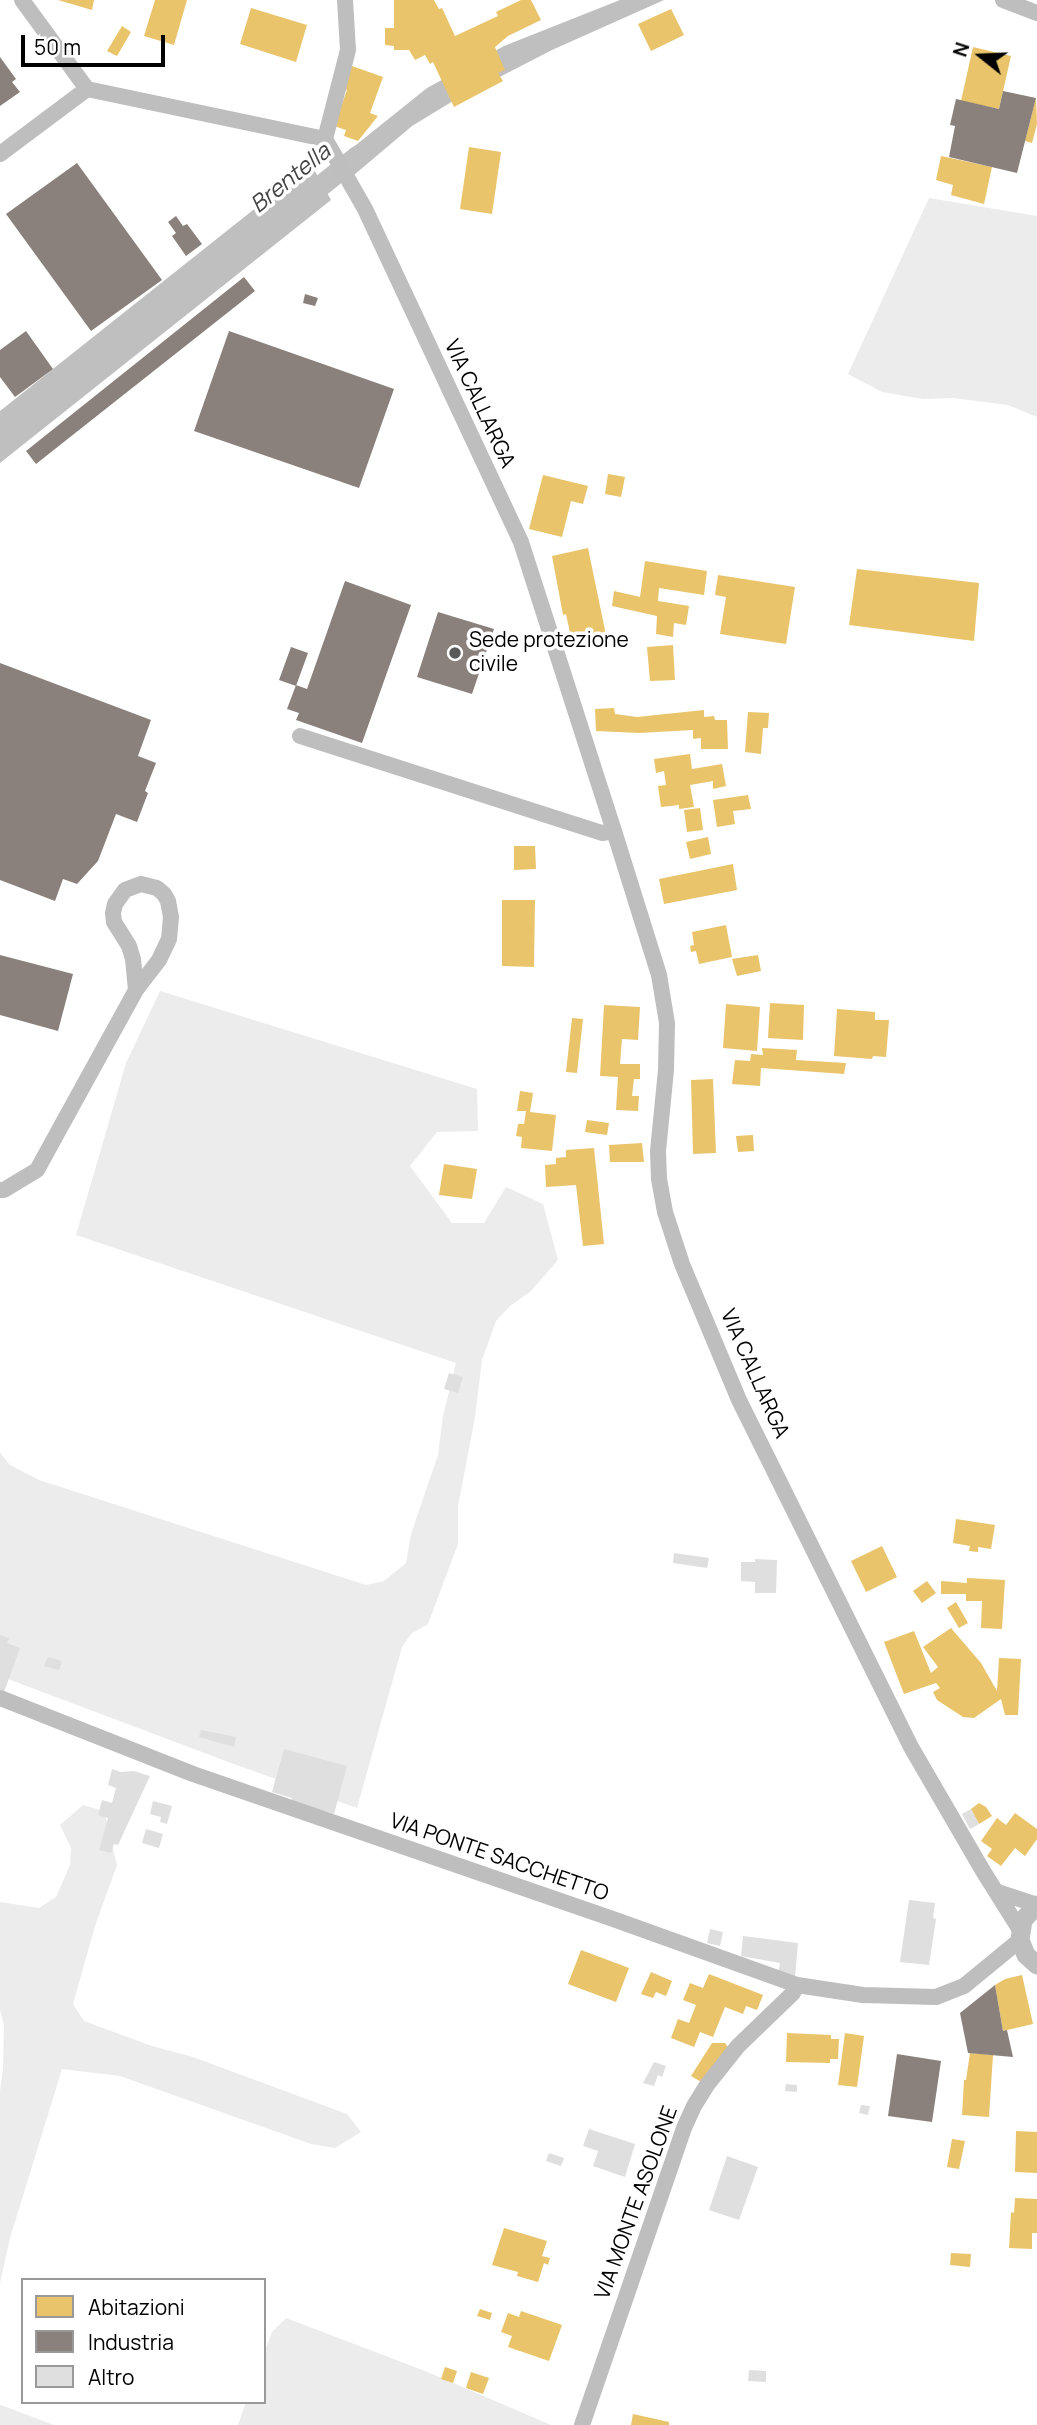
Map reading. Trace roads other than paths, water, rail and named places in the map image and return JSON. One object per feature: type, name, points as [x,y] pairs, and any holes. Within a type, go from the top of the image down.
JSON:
[{"type":"street","points":[[22,0],[87,89],[325,139],[348,50],[345,0]]},
{"type":"street","points":[[1003,0],[1037,13]]},
{"type":"street","points":[[0,154],[87,89]]},
{"type":"street","name":"VIA CALLARGA","points":[[325,139],[365,209],[520,542],[614,831],[659,975],[667,1023],[666,1070],[658,1151],[659,1180],[665,1212],[682,1264],[739,1400],[911,1747],[998,1892],[1026,1947]]},
{"type":"street","points":[[300,736],[602,833],[614,831]]},
{"type":"street","points":[[0,1190],[37,1170],[136,990],[159,960],[169,939],[171,917],[168,901],[164,894],[150,885],[141,884],[125,890],[119,896],[113,913],[114,922],[129,946],[133,959],[136,990]]},
{"type":"street","name":"VIA PONTE SACCHETTO","points":[[0,1698],[193,1774],[613,1919],[797,1986],[863,1995],[936,1997],[964,1986],[989,1967],[1026,1947]]},
{"type":"street","points":[[998,1892],[1037,1905]]},
{"type":"street","points":[[1026,1947],[1029,1912],[1037,1905]]},
{"type":"street","name":"VIA MONTE ASOLONE","points":[[582,2425],[684,2128],[694,2106],[738,2046],[797,1986]]},
{"type":"waterway","name":"Brentella","points":[[301,202],[358,156]]},
{"type":"place","name":"Sede protezione civile","points":[[455,653]]}]
